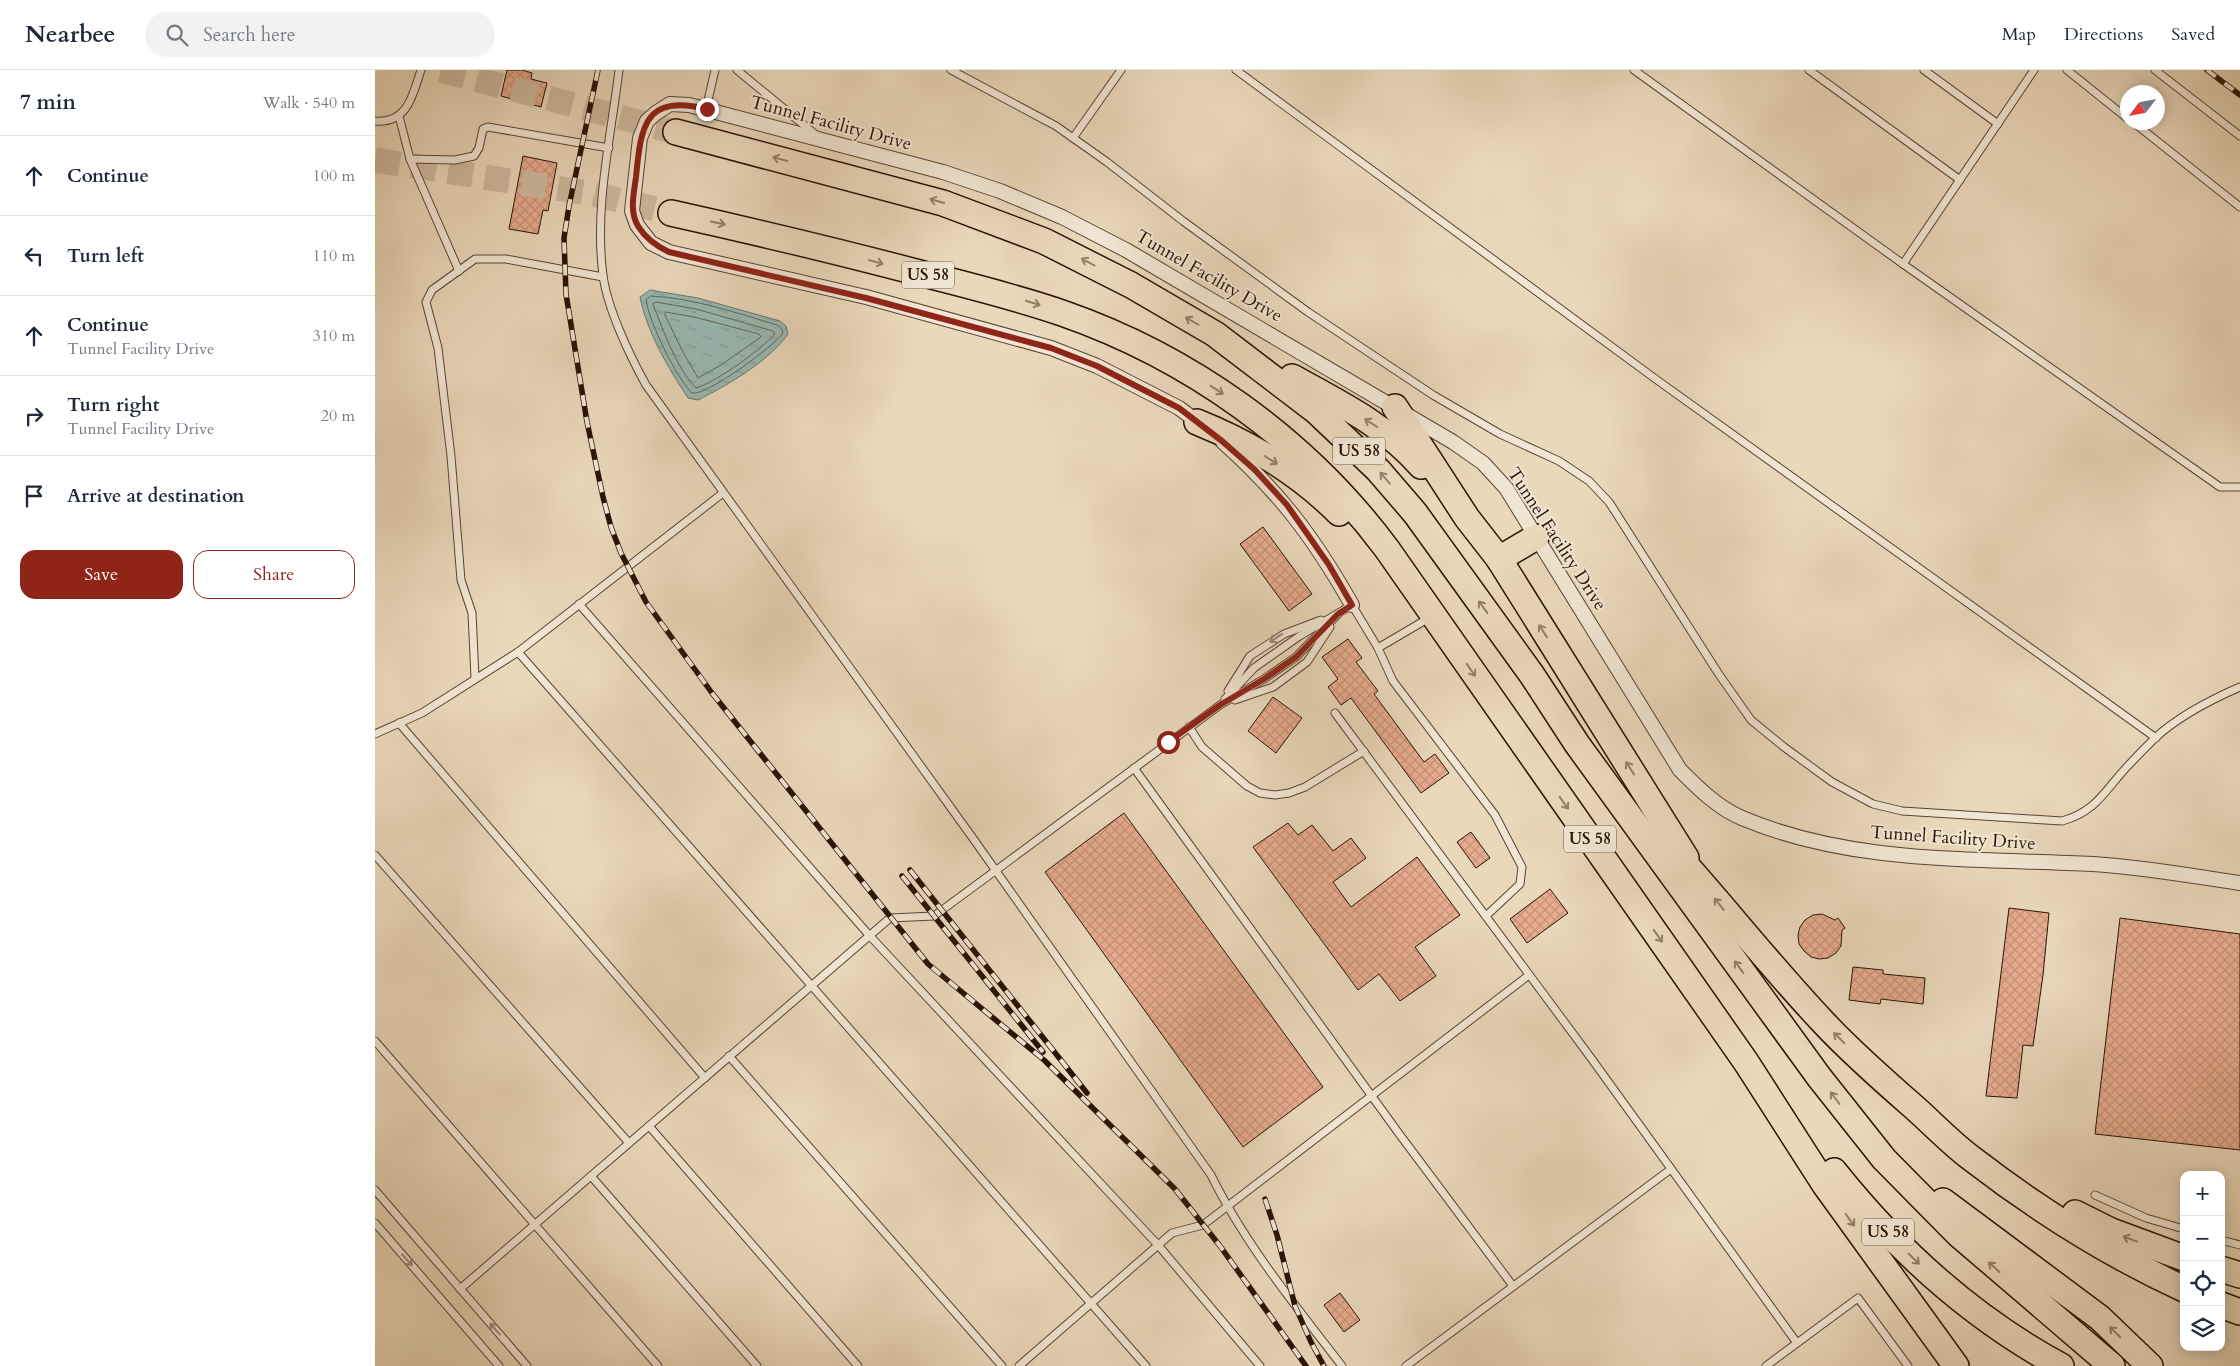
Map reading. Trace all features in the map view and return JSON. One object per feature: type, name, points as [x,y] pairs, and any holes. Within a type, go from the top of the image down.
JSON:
[{"type":"highway","name":"US 58","points":[[676,132],[913,194],[1002,223],[1076,256],[1215,334],[1316,411],[1378,470],[1415,513],[1532,675],[1660,836],[1703,883],[1752,944],[1824,1024],[1859,1059],[1970,1158],[2052,1215],[2127,1262],[2180,1287]]},
{"type":"highway","name":"US 58","points":[[671,213],[798,241],[1007,296],[1090,323],[1150,351],[1199,379],[1247,410],[1312,464],[1372,528],[1746,1062],[1846,1187],[1912,1258],[1962,1302],[2026,1347],[2061,1366]]},
{"type":"highway","points":[[1215,334],[1329,398],[1388,435],[1410,454],[1467,518],[1499,559],[1703,883]]},
{"type":"highway","points":[[1395,407],[1467,518]]},
{"type":"highway","points":[[1188,415],[1251,447],[1301,479],[1352,526],[1409,599],[1433,615]]},
{"type":"highway","points":[[1499,559],[1536,536]]},
{"type":"highway","points":[[1532,675],[1577,744],[1859,1129],[1901,1179],[1931,1208],[2031,1298],[2112,1366]]},
{"type":"highway","points":[[1746,1062],[1825,1185],[1956,1366]]},
{"type":"highway","points":[[1913,1106],[2010,1173],[2073,1212],[2111,1231],[2180,1257]]},
{"type":"highway","points":[[1859,1129],[1937,1196],[2100,1318],[2149,1366]]},
{"type":"highway","points":[[2225,1270],[2240,1275]]},
{"type":"highway","points":[[2224,1306],[2240,1312]]},
{"type":"street","name":"Tunnel Facility Drive","points":[[1352,605],[1329,565],[1287,505],[1255,470],[1188,415],[1097,366],[1051,348],[866,298],[669,252],[651,243],[637,225],[632,211],[640,138],[647,121],[670,104],[689,105],[707,109],[969,181],[1062,217],[1126,250],[1453,442],[1483,463],[1506,488],[1680,770],[1705,795],[1741,818],[1805,839],[1862,851],[1933,859],[2095,864],[2240,883]]},
{"type":"lane","points":[[375,121],[399,116],[408,108],[421,70]]},
{"type":"lane","points":[[619,70],[601,209],[603,277],[629,353],[646,385],[995,869],[1211,1175],[1227,1206],[1295,1306],[1341,1366]]},
{"type":"lane","points":[[707,109],[715,70]]},
{"type":"lane","points":[[737,70],[821,140]]},
{"type":"lane","points":[[951,70],[1056,126],[1308,312],[1416,384],[1500,434],[1559,461],[1589,481],[1609,502],[1718,673],[1751,720],[1784,748],[1832,782],[1873,804],[1902,811],[2062,821],[2078,817],[2091,808],[2156,738],[2175,722],[2240,687]]},
{"type":"lane","points":[[1073,138],[1121,70]]},
{"type":"lane","points":[[1236,70],[1657,380],[2156,738]]},
{"type":"lane","points":[[1633,70],[1903,264],[2220,487],[2240,487]]},
{"type":"lane","points":[[1809,70],[1959,180]]},
{"type":"lane","points":[[1924,70],[1997,124]]},
{"type":"lane","points":[[1903,264],[2034,70]]},
{"type":"lane","points":[[2067,70],[2120,112]]},
{"type":"lane","points":[[2155,70],[2240,136]]},
{"type":"lane","points":[[399,116],[410,158],[459,271]]},
{"type":"lane","points":[[410,158],[455,160],[474,156],[479,148],[483,129],[488,127],[609,148]]},
{"type":"lane","points":[[2143,130],[2240,207]]},
{"type":"lane","points":[[475,678],[472,613],[461,580],[451,456],[438,348],[426,302],[432,290],[475,259],[496,258],[603,277]]},
{"type":"lane","points":[[375,734],[422,713],[518,652],[723,493]]},
{"type":"lane","points":[[579,604],[869,935],[1159,1245],[1260,1366]]},
{"type":"lane","points":[[1220,705],[1254,668],[1298,637],[1352,605],[1378,648],[1393,681],[1495,815],[1522,867],[1521,884],[1486,916]]},
{"type":"lane","points":[[1220,705],[1250,656],[1284,634],[1338,614]]},
{"type":"lane","points":[[460,1289],[891,918],[934,916],[1189,727],[1296,657],[1338,614]]},
{"type":"lane","points":[[1220,705],[1273,687],[1307,662],[1338,614]]},
{"type":"lane","points":[[1378,648],[1433,615]]},
{"type":"lane","points":[[518,652],[1146,1366]]},
{"type":"lane","points":[[1335,713],[1486,916],[1797,1343]]},
{"type":"lane","points":[[399,723],[705,1078]]},
{"type":"lane","points":[[1189,727],[1202,747],[1247,786],[1260,793],[1282,794],[1305,787],[1364,752]]},
{"type":"lane","points":[[1134,768],[1371,1095],[1513,1286]]},
{"type":"lane","points":[[375,855],[629,1143]]},
{"type":"lane","points":[[1019,1366],[1172,1233],[1203,1224],[1529,975]]},
{"type":"lane","points":[[375,1041],[658,1366]]},
{"type":"lane","points":[[729,1056],[1002,1366]]},
{"type":"lane","points":[[649,1126],[858,1366]]},
{"type":"lane","points":[[1406,1366],[1671,1169]]},
{"type":"lane","points":[[591,1176],[757,1366]]},
{"type":"lane","points":[[375,1190],[527,1366]]},
{"type":"lane","points":[[2095,1195],[2146,1218],[2180,1228]]},
{"type":"lane","points":[[375,1223],[499,1366]]},
{"type":"lane","points":[[2225,1241],[2240,1244]]},
{"type":"lane","points":[[1766,1366],[1858,1298],[1908,1366]]},
{"type":"water","points":[[650,290],[698,298],[780,321],[786,326],[788,334],[770,354],[735,380],[698,400],[688,398],[666,362],[643,310],[640,297]]},
{"type":"building","points":[[507,70],[522,70],[532,73],[531,79],[547,83],[541,107],[501,96]]},
{"type":"building","points":[[523,156],[557,163],[548,211],[543,210],[538,234],[509,229]]},
{"type":"building","points":[[1263,527],[1312,594],[1289,611],[1240,544]]},
{"type":"building","points":[[1348,639],[1362,658],[1356,662],[1378,691],[1374,694],[1424,762],[1435,754],[1449,773],[1421,793],[1351,698],[1341,705],[1328,687],[1338,679],[1322,657]]},
{"type":"building","points":[[1273,697],[1302,718],[1276,753],[1248,731]]},
{"type":"building","points":[[1124,813],[1323,1087],[1243,1147],[1045,872]]},
{"type":"building","points":[[1288,823],[1298,835],[1312,825],[1333,851],[1351,838],[1366,858],[1333,882],[1351,907],[1417,857],[1460,915],[1415,947],[1436,976],[1400,1001],[1379,974],[1358,990],[1253,847]]},
{"type":"building","points":[[1471,832],[1490,858],[1476,868],[1457,842]]},
{"type":"building","points":[[1550,889],[1568,913],[1527,943],[1510,919]]},
{"type":"building","points":[[2009,908],[2049,913],[2033,1046],[2023,1045],[2017,1098],[1986,1096]]},
{"type":"building","points":[[1822,914],[1835,920],[1838,918],[1845,928],[1842,930],[1841,946],[1836,953],[1828,958],[1819,959],[1811,957],[1804,951],[1799,944],[1798,935],[1800,927],[1805,920],[1813,915]]},
{"type":"building","points":[[2120,918],[2240,934],[2240,1150],[2095,1134]]},
{"type":"building","points":[[1853,967],[1883,970],[1883,974],[1925,978],[1923,1004],[1881,999],[1880,1004],[1849,1000]]},
{"type":"building","points":[[1340,1293],[1360,1320],[1344,1332],[1324,1305]]},
{"type":"tunnel","points":[[441,70],[676,132]]},
{"type":"tunnel","points":[[375,160],[594,194],[671,213]]},
{"type":"railway","points":[[598,70],[564,238],[566,294],[587,422],[603,497],[611,527],[621,553],[646,602],[712,693],[928,964],[1044,1060],[1175,1189],[1220,1246],[1306,1366]]},
{"type":"railway","points":[[2207,70],[2240,95]]},
{"type":"railway","points":[[910,870],[1087,1093]]},
{"type":"railway","points":[[902,876],[1043,1052]]},
{"type":"railway","points":[[1265,1199],[1277,1235],[1295,1306],[1324,1366]]},
{"type":"route","points":[[707,109],[689,105],[670,104],[647,121],[640,138],[632,211],[637,225],[651,243],[669,252],[866,298],[1051,348],[1097,366],[1179,408],[1222,441],[1255,470],[1287,505],[1307,531],[1352,605],[1338,614],[1296,657],[1264,679],[1220,705],[1168,742]]}]
